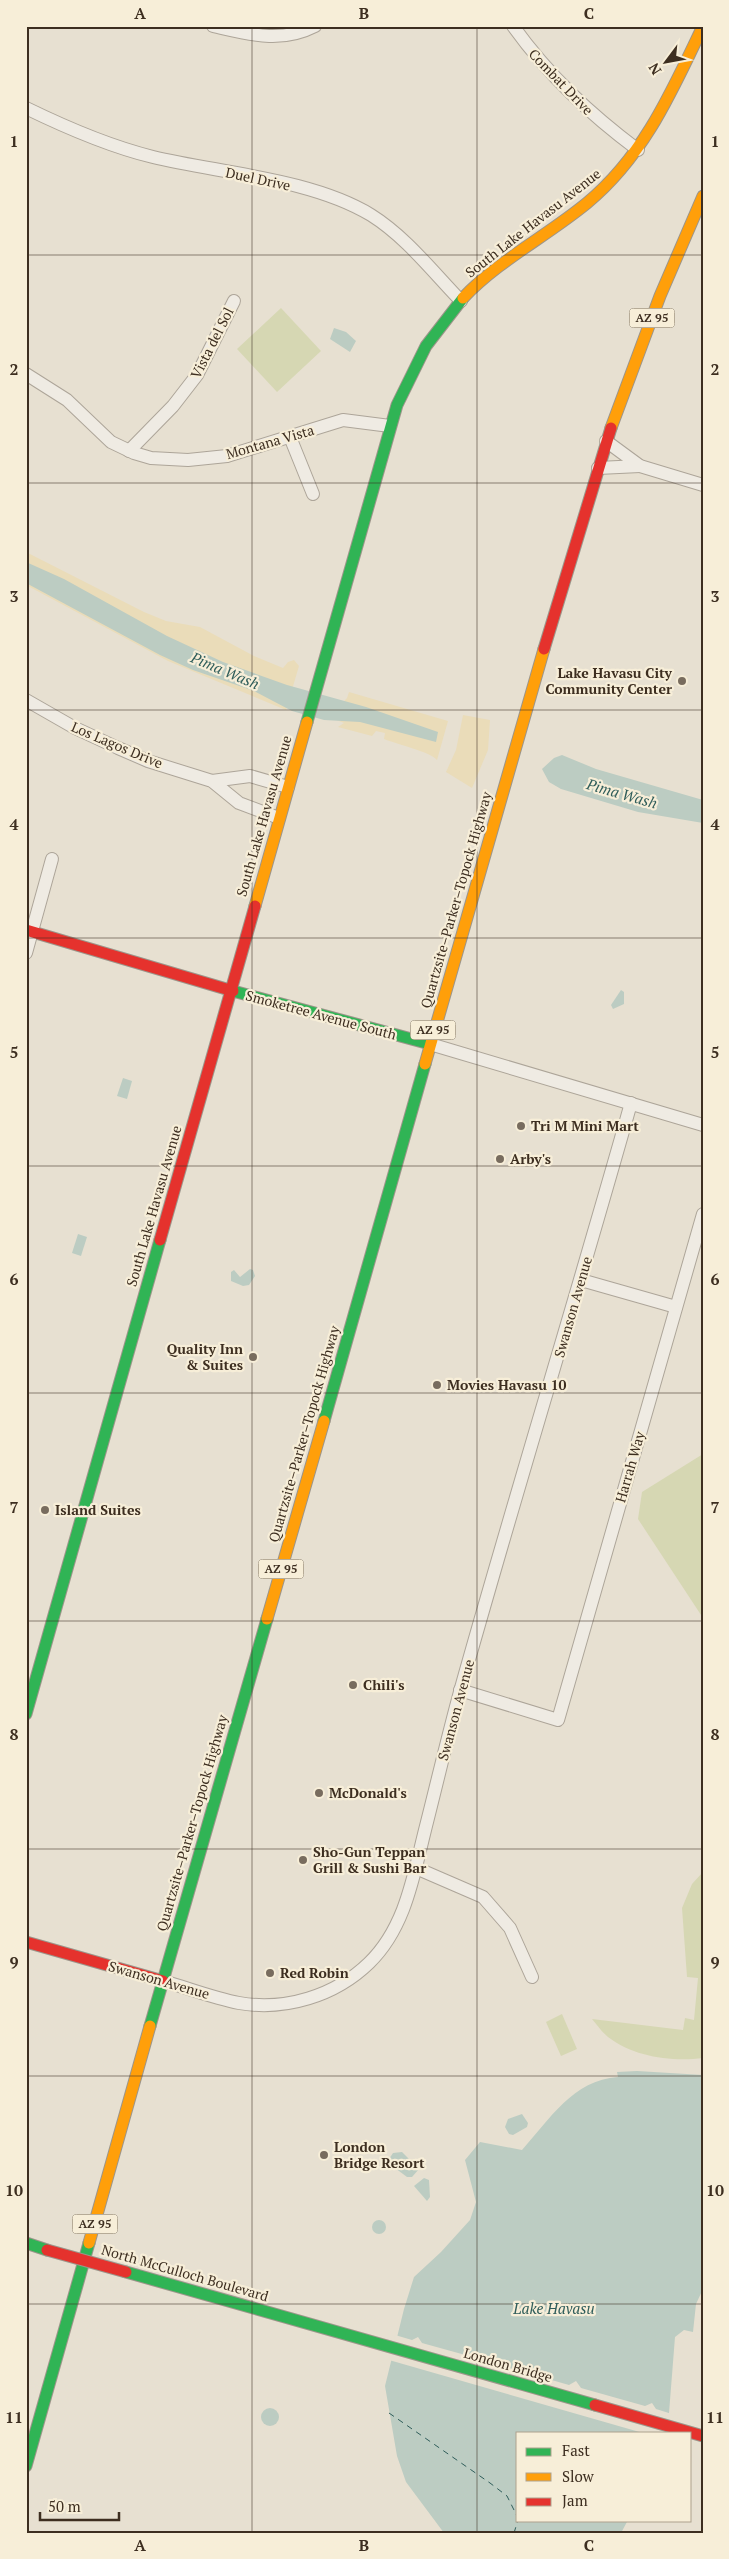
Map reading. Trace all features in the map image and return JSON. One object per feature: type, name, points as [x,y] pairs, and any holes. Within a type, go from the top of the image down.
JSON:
[{"type":"main road","name":"South Lake Havasu Avenue","points":[[26,1714],[390,426],[406,382],[417,360],[440,326],[461,301],[497,268],[596,195],[638,150],[664,108],[703,26]]},
{"type":"main road","name":"AZ 95","points":[[598,468],[606,441],[660,296],[703,196]]},
{"type":"main road","name":"Quartzsite–Parker–Topock Highway","points":[[26,2466],[430,1044],[598,468]]},
{"type":"main road","name":"Smoketree Avenue South","points":[[29,931],[230,990],[430,1044]]},
{"type":"main road","name":"Swanson Avenue","points":[[26,1942],[163,1981]]},
{"type":"main road","name":"North McCulloch Boulevard","points":[[26,2243],[306,2323]]},
{"type":"main road","name":"London Bridge","points":[[306,2323],[689,2432]]},
{"type":"street","points":[[213,26],[276,37],[296,34],[315,26]]},
{"type":"street","name":"Combat Drive","points":[[513,26],[550,74],[571,96],[638,150]]},
{"type":"street","name":"Duel Drive","points":[[26,108],[73,131],[120,148],[153,157],[309,189],[340,200],[369,214],[396,234],[461,301]]},
{"type":"street","name":"Vista del Sol","points":[[129,451],[173,406],[197,375],[234,301]]},
{"type":"street","name":"Montana Vista","points":[[26,374],[67,400],[104,436],[129,451],[160,459],[207,459],[247,451],[343,420],[390,426]]},
{"type":"street","points":[[290,437],[313,494]]},
{"type":"street","points":[[606,441],[640,466]]},
{"type":"street","points":[[598,468],[640,466],[703,485]]},
{"type":"street","name":"Los Lagos Drive","points":[[26,700],[75,728],[118,748],[212,781],[239,802],[279,818]]},
{"type":"street","name":"Los Lagos Drive","points":[[212,781],[250,776],[288,787]]},
{"type":"street","points":[[26,953],[29,931],[52,859]]},
{"type":"street","name":"Smoketree Avenue South","points":[[430,1044],[703,1124]]},
{"type":"street","name":"Swanson Avenue","points":[[163,1981],[250,2004],[289,2003],[326,1992],[359,1972],[386,1943],[404,1909],[416,1868],[460,1690],[631,1103]]},
{"type":"street","name":"Harrah Way","points":[[460,1690],[558,1720],[703,1214]]},
{"type":"street","points":[[581,1280],[676,1307]]},
{"type":"street","points":[[416,1868],[483,1897],[510,1928],[532,1977]]},
{"type":"green space","points":[[281,308],[321,351],[277,392],[237,349]]},
{"type":"green space","points":[[703,1454],[703,1618],[638,1519],[642,1492]]},
{"type":"green space","points":[[703,1872],[703,2058],[666,2058],[641,2053],[618,2044],[608,2037],[592,2019],[683,2030],[685,2018],[694,2020],[698,1978],[687,1977],[682,1908],[692,1884]]},
{"type":"green space","points":[[562,2014],[577,2049],[561,2056],[546,2022]]},
{"type":"sand","points":[[26,552],[144,612],[166,621],[200,627],[254,656],[283,668],[288,662],[294,660],[299,666],[286,710],[168,661],[26,585]]},
{"type":"sand","points":[[349,692],[448,721],[437,760],[421,751],[384,739],[385,733],[376,731],[372,736],[338,727],[344,723],[329,717],[347,698]]},
{"type":"sand","points":[[463,715],[490,720],[488,750],[472,788],[446,772],[456,750]]},
{"type":"water","points":[[334,328],[346,332],[356,341],[350,352],[330,339]]},
{"type":"water","name":"Pima Wash","points":[[26,562],[64,579],[167,636],[223,662],[287,685],[366,707],[438,732],[436,742],[360,722],[324,720],[292,711],[254,691],[193,670],[160,655],[26,583]]},
{"type":"water","name":"Pima Wash","points":[[562,755],[596,769],[703,800],[703,823],[638,812],[561,789],[549,782],[542,769],[554,758]]},
{"type":"water","points":[[621,990],[624,992],[624,1004],[613,1009],[611,1005]]},
{"type":"water","points":[[123,1078],[132,1081],[127,1099],[117,1096]]},
{"type":"water","points":[[78,1234],[87,1237],[81,1256],[72,1253]]},
{"type":"water","points":[[250,1269],[253,1270],[255,1276],[249,1285],[243,1286],[231,1281],[231,1272],[234,1270],[240,1277]]},
{"type":"water","name":"Lake Havasu","points":[[637,2071],[703,2075],[703,2289],[696,2304],[693,2332],[684,2330],[675,2337],[669,2413],[664,2432],[516,2432],[516,2522],[627,2522],[621,2533],[444,2533],[406,2482],[397,2456],[385,2386],[414,2277],[441,2252],[470,2220],[476,2202],[465,2160],[480,2142],[522,2150],[553,2114],[575,2093],[588,2085],[618,2077],[617,2072]]},
{"type":"water","points":[[522,2114],[528,2123],[527,2127],[513,2135],[509,2134],[505,2127],[508,2119]]},
{"type":"water","points":[[402,2152],[419,2169],[412,2177],[407,2177],[387,2162],[393,2153]]},
{"type":"water","points":[[424,2178],[429,2180],[430,2197],[427,2201],[414,2186]]},
{"type":"water","points":[[379,2220],[384,2222],[386,2227],[384,2232],[379,2234],[374,2232],[372,2227],[374,2222]]},
{"type":"water","points":[[266,2408],[274,2408],[279,2413],[277,2424],[266,2426],[261,2421],[261,2413]]},
{"type":"pier","points":[[395,2335],[412,2340],[418,2337],[422,2343],[487,2361],[494,2358],[499,2365],[569,2385],[576,2381],[581,2388],[645,2406],[652,2403],[656,2409],[672,2414],[666,2432],[640,2432],[389,2360]]},
{"type":"ferry route","points":[[389,2413],[507,2496],[516,2514]]},
{"type":"ferry route","points":[[514,2533],[517,2522]]},
{"type":"traffic: fast","points":[[307,722],[397,405],[426,346],[463,298]]},
{"type":"traffic: fast","points":[[233,991],[430,1044]]},
{"type":"traffic: fast","points":[[324,1421],[425,1064]]},
{"type":"traffic: fast","points":[[26,1714],[160,1240]]},
{"type":"traffic: fast","points":[[150,2026],[267,1619]]},
{"type":"traffic: fast","points":[[26,2243],[47,2250]]},
{"type":"traffic: fast","points":[[26,2466],[89,2243]]},
{"type":"traffic: fast","points":[[126,2272],[595,2405]]},
{"type":"traffic: slow","points":[[463,298],[492,272],[587,203],[625,165],[641,143],[668,98],[703,26]]},
{"type":"traffic: slow","points":[[611,428],[660,296],[703,196]]},
{"type":"traffic: slow","points":[[425,1064],[544,649]]},
{"type":"traffic: slow","points":[[255,906],[307,722]]},
{"type":"traffic: slow","points":[[267,1619],[324,1421]]},
{"type":"traffic: slow","points":[[89,2243],[150,2026]]},
{"type":"traffic: jam","points":[[544,649],[611,428]]},
{"type":"traffic: jam","points":[[160,1240],[255,906]]},
{"type":"traffic: jam","points":[[26,930],[233,991]]},
{"type":"traffic: jam","points":[[26,1942],[163,1981]]},
{"type":"traffic: jam","points":[[47,2250],[126,2272]]},
{"type":"traffic: jam","points":[[595,2405],[689,2432]]},
{"type":"traffic: jam","points":[[692,2433],[703,2436]]},
{"type":"place","name":"Lake Havasu City Community Center","points":[[682,681]]},
{"type":"place","name":"Tri M Mini Mart","points":[[521,1126]]},
{"type":"place","name":"Arby's","points":[[500,1159]]},
{"type":"place","name":"Quality Inn & Suites","points":[[253,1357]]},
{"type":"place","name":"Movies Havasu 10","points":[[437,1385]]},
{"type":"place","name":"Island Suites","points":[[45,1510]]},
{"type":"place","name":"Chili's","points":[[353,1685]]},
{"type":"place","name":"McDonald's","points":[[319,1793]]},
{"type":"place","name":"Sho-Gun Teppan Grill & Sushi Bar","points":[[303,1860]]},
{"type":"place","name":"Red Robin","points":[[270,1973]]},
{"type":"place","name":"London Bridge Resort","points":[[324,2155]]}]
